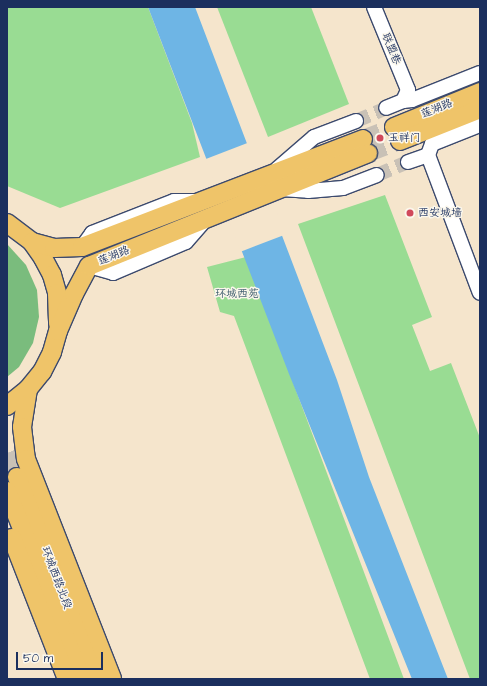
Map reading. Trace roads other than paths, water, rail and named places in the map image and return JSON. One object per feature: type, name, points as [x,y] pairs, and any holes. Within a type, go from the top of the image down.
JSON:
[{"type":"main road","name":"莲湖路","points":[[480,92],[397,134],[480,110]]},
{"type":"main road","points":[[274,172],[365,146],[281,189]]},
{"type":"main road","name":"莲湖路","points":[[82,247],[274,172]]},
{"type":"main road","name":"莲湖路","points":[[58,331],[74,294],[90,266],[281,189]]},
{"type":"main road","points":[[7,223],[18,229],[32,242],[43,258],[55,287],[59,312],[58,331],[49,359],[42,372],[28,390],[7,406]]},
{"type":"main road","points":[[99,240],[97,252],[106,259]]},
{"type":"main road","points":[[32,242],[54,248],[82,247]]},
{"type":"main road","points":[[28,390],[22,426],[26,459],[112,679]]},
{"type":"main road","points":[[7,432],[24,442]]},
{"type":"main road","name":"环城西路北段","points":[[12,484],[82,679]]},
{"type":"main road","name":"环城西路北段","points":[[12,484],[95,679]]},
{"type":"main road","points":[[7,524],[67,679]]},
{"type":"street","name":"联盟巷","points":[[374,7],[406,96]]},
{"type":"street","points":[[386,108],[406,96],[412,100],[480,73]]},
{"type":"street","points":[[274,172],[314,137],[356,121]]},
{"type":"street","points":[[480,125],[432,144],[428,155],[480,293]]},
{"type":"street","points":[[408,162],[428,155]]},
{"type":"street","points":[[281,189],[308,191],[343,188],[377,175]]},
{"type":"street","points":[[82,247],[92,233],[174,201],[199,201]]},
{"type":"street","points":[[90,266],[113,273],[186,242],[206,218]]},
{"type":"water","points":[[148,7],[195,7],[337,380],[369,477],[448,679],[412,679],[289,374]]},
{"type":"tunnel","points":[[356,121],[386,108]]},
{"type":"tunnel","points":[[363,139],[394,127]]},
{"type":"tunnel","points":[[368,153],[400,141]]},
{"type":"tunnel","points":[[377,175],[408,162]]},
{"type":"tunnel","points":[[7,453],[17,477]]},
{"type":"place","name":"玉祥门","points":[[380,138]]},
{"type":"place","name":"西安城墙","points":[[410,213]]},
{"type":"park label","name":"环城西苑","points":[[237,294]]}]
